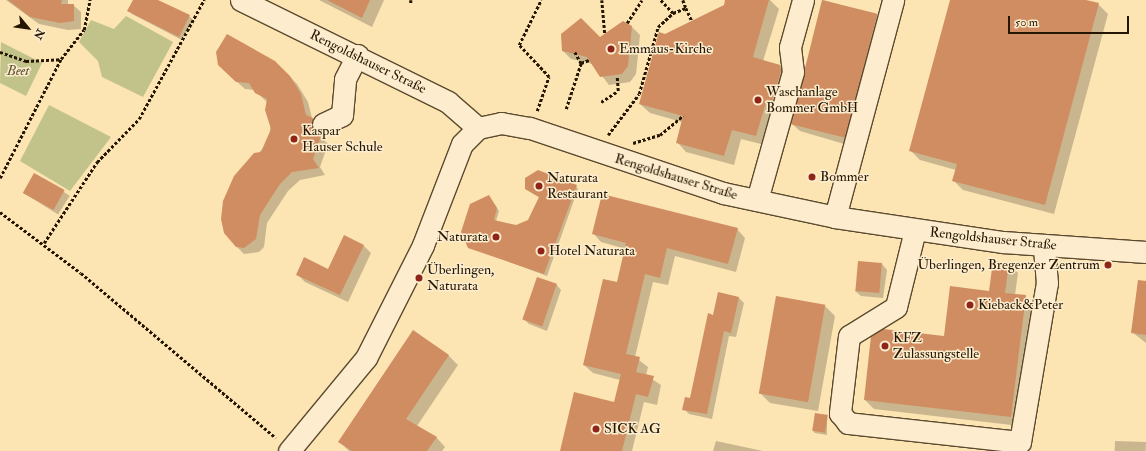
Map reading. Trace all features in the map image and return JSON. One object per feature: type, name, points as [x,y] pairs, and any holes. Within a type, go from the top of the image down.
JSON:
[{"type":"street","name":"Rengoldshauser Straße","points":[[241,0],[357,55],[448,102],[478,128],[501,124],[530,128],[594,153],[757,200],[835,217],[915,230],[1044,246],[1146,252]]},
{"type":"street","points":[[757,200],[793,72],[790,47],[803,0]]},
{"type":"street","points":[[835,217],[893,0]]},
{"type":"street","points":[[323,124],[342,115],[345,79],[357,55]]},
{"type":"street","points":[[291,450],[366,358],[423,245],[462,144],[478,128]]},
{"type":"street","points":[[915,230],[896,307],[849,336],[840,413],[848,423],[1020,442],[1047,283],[1044,246]]},
{"type":"path","points":[[0,178],[61,59],[84,30],[90,0]]},
{"type":"path","points":[[44,243],[97,162],[139,119],[204,0]]},
{"type":"path","points":[[530,128],[549,77],[519,45],[541,0]]},
{"type":"path","points":[[602,0],[605,33]]},
{"type":"path","points":[[627,24],[642,0]]},
{"type":"path","points":[[661,0],[673,13]]},
{"type":"path","points":[[683,0],[692,21]]},
{"type":"path","points":[[594,153],[639,94],[658,27],[673,13],[686,8]]},
{"type":"path","points":[[0,52],[26,61],[61,59]]},
{"type":"path","points":[[566,109],[581,63],[575,52]]},
{"type":"path","points":[[581,63],[589,60]]},
{"type":"path","points":[[602,102],[618,92],[617,76]]},
{"type":"path","points":[[619,160],[633,143],[660,135],[683,116]]},
{"type":"path","points":[[0,212],[44,243],[291,450]]},
{"type":"green space","points":[[126,16],[173,42],[143,97],[102,77],[98,61],[79,42],[91,20],[114,29]]},
{"type":"green space","name":"Beet","points":[[1,42],[42,63],[26,96],[0,83]]},
{"type":"green space","points":[[49,105],[111,137],[70,191],[20,161]]},
{"type":"building","points":[[8,0],[62,0],[61,4],[74,4],[74,21],[60,23],[30,17]]},
{"type":"building","points":[[133,0],[158,0],[190,15],[179,37],[127,11]]},
{"type":"building","points":[[327,0],[370,0],[362,18]]},
{"type":"building","points":[[725,0],[769,0],[753,57],[780,65],[781,71],[772,101],[767,99],[756,136],[732,130],[724,156],[676,143],[683,116],[639,104],[659,32],[665,34],[724,5]]},
{"type":"building","points":[[822,0],[877,14],[846,138],[791,124]]},
{"type":"building","points":[[950,0],[1086,0],[1099,3],[1045,205],[952,181],[957,164],[909,151]]},
{"type":"building","name":"Emmaus-Kirche","points":[[581,18],[600,37],[623,21],[632,26],[628,66],[622,74],[600,77],[587,57],[562,51],[561,34]]},
{"type":"building","name":"Kaspar Hauser Schule","points":[[227,34],[275,61],[290,76],[301,94],[306,115],[313,118],[312,129],[321,136],[313,159],[319,168],[292,172],[280,184],[260,215],[256,239],[244,248],[236,247],[224,233],[221,219],[223,201],[234,176],[254,153],[261,152],[271,129],[265,110],[267,99],[255,93],[249,83],[236,82],[218,65],[216,52]]},
{"type":"building","points":[[538,170],[577,185],[544,274],[468,248],[461,232],[470,204],[489,195],[497,208],[494,220],[516,225],[528,220],[539,197],[525,189],[525,178]]},
{"type":"building","points":[[34,173],[65,190],[53,210],[23,193]]},
{"type":"building","points":[[602,194],[738,228],[728,264],[667,248],[660,278],[645,274],[626,354],[640,357],[636,372],[654,376],[648,397],[636,394],[622,451],[560,451],[574,392],[614,402],[621,374],[583,365],[603,279],[617,282],[626,243],[592,234]]},
{"type":"building","points":[[344,235],[364,245],[340,295],[296,275],[304,257],[328,269]]},
{"type":"building","points":[[858,261],[882,263],[879,293],[855,291]]},
{"type":"building","points":[[993,261],[1009,263],[1005,293],[1026,295],[1011,417],[864,400],[871,336],[883,329],[944,336],[950,286],[989,291]]},
{"type":"building","points":[[537,277],[557,284],[542,326],[522,320]]},
{"type":"building","points":[[1138,280],[1146,281],[1146,335],[1131,333]]},
{"type":"building","points":[[718,292],[739,297],[731,333],[724,331],[707,414],[682,410],[685,397],[690,398],[708,313],[713,315]]},
{"type":"building","points":[[776,296],[825,305],[808,402],[759,393]]},
{"type":"building","points":[[413,330],[449,355],[406,419],[437,437],[427,451],[352,451],[338,442]]},
{"type":"building","points":[[815,413],[828,415],[825,433],[812,431]]},
{"type":"place","name":"Emmaus-Kirche","points":[[611,49]]},
{"type":"place","name":"Waschanlage Bommer GmbH","points":[[758,100]]},
{"type":"place","name":"Kaspar Hauser Schule","points":[[294,139]]},
{"type":"place","name":"Bommer","points":[[812,177]]},
{"type":"place","name":"Naturata Restaurant","points":[[539,186]]},
{"type":"place","name":"Naturata","points":[[496,237]]},
{"type":"place","name":"Hotel Naturata","points":[[541,251]]},
{"type":"place","name":"Überlingen, Bregenzer Zentrum","points":[[1108,265]]},
{"type":"place","name":"Überlingen, Naturata","points":[[419,278]]},
{"type":"place","name":"Kieback&Peter","points":[[970,305]]},
{"type":"place","name":"KFZ Zulassungstelle","points":[[885,346]]},
{"type":"place","name":"SICK AG","points":[[596,429]]}]
